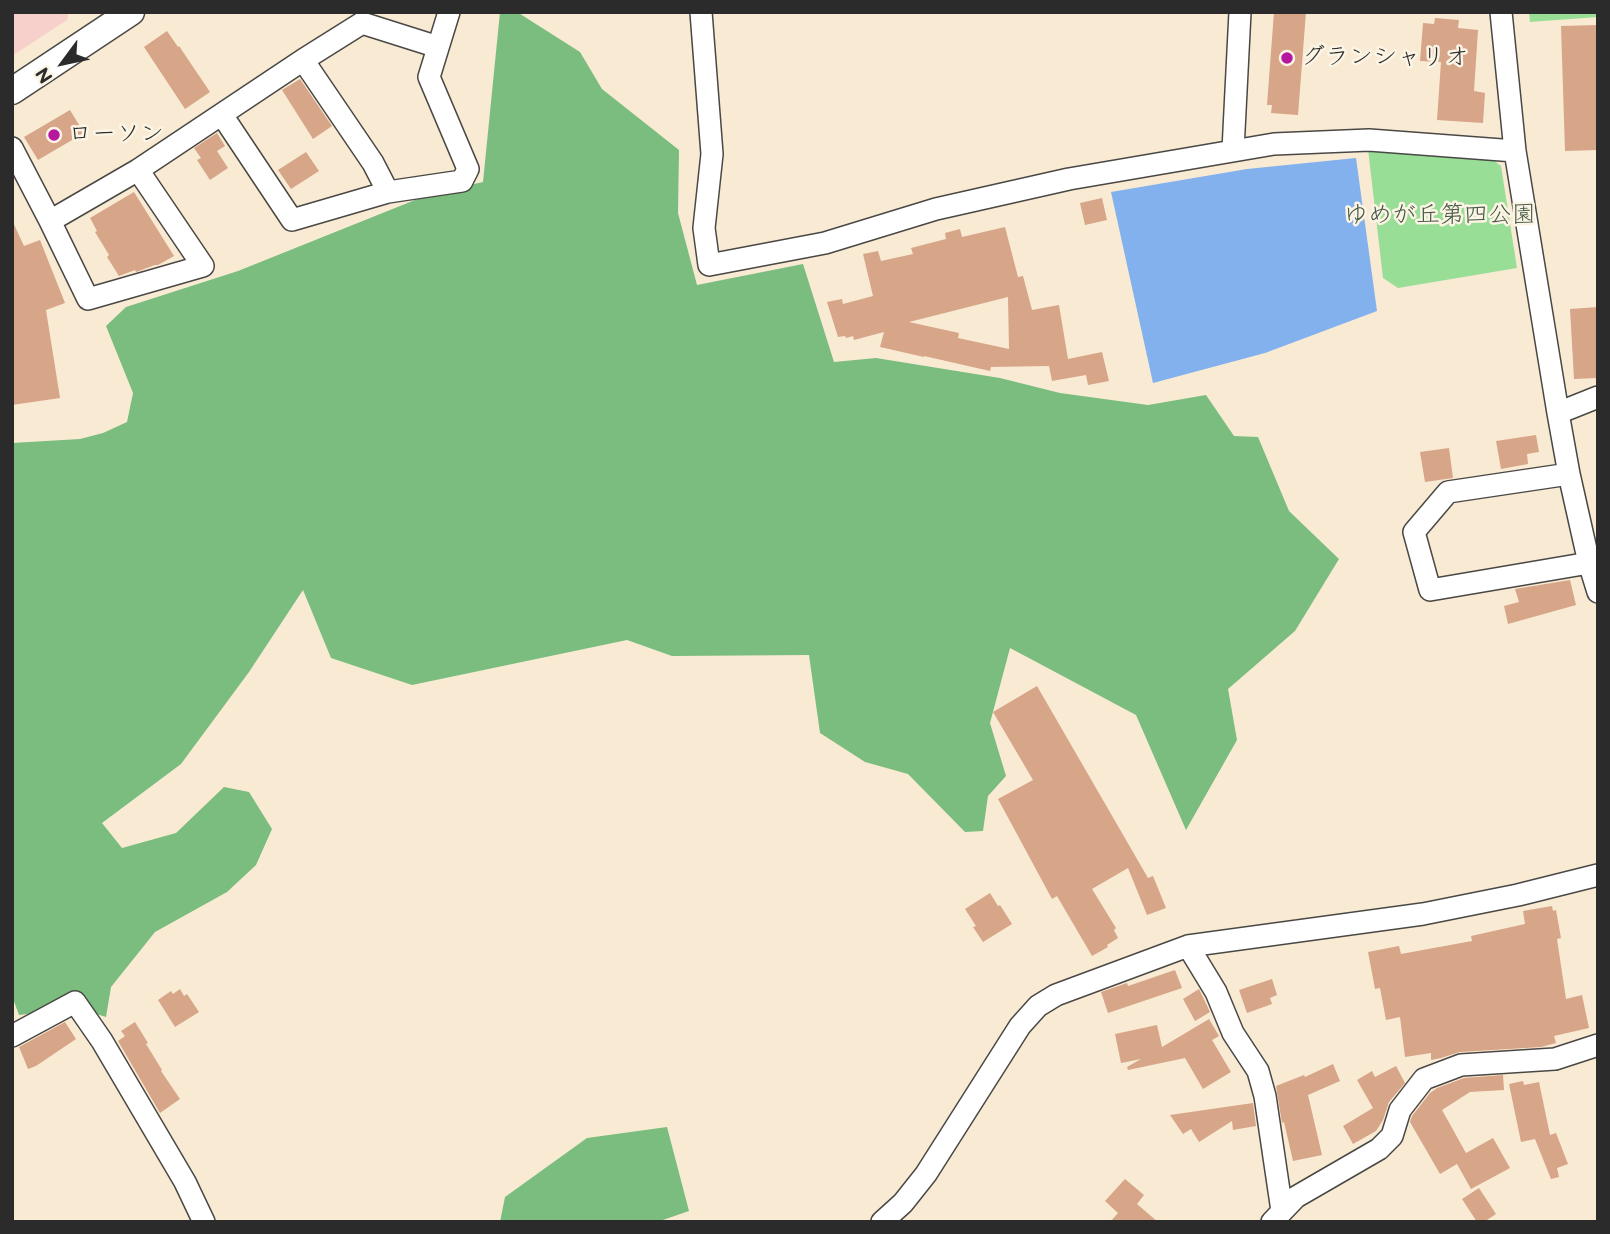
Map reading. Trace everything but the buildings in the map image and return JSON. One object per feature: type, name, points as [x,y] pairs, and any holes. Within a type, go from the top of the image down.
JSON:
[{"type":"main road","points":[[12,91],[131,12]]},
{"type":"street","points":[[222,115],[292,220],[388,192],[462,181],[468,169],[429,77],[449,12]]},
{"type":"street","points":[[701,12],[712,154],[704,228],[709,265],[825,243],[936,209],[1069,179],[1274,144],[1369,140],[1515,151]]},
{"type":"street","points":[[1233,150],[1240,12]]},
{"type":"street","points":[[1501,12],[1515,151],[1569,474],[1598,592]]},
{"type":"street","points":[[50,221],[138,170],[362,23],[438,47]]},
{"type":"street","points":[[303,60],[373,163],[388,192]]},
{"type":"street","points":[[12,148],[88,299],[204,266],[138,170]]},
{"type":"street","points":[[1559,413],[1598,397]]},
{"type":"street","points":[[1569,474],[1448,492],[1414,532],[1430,590],[1589,563]]},
{"type":"street","points":[[881,1222],[903,1203],[920,1183],[1020,1026],[1038,1006],[1056,995],[1188,946],[1423,914],[1518,895],[1598,875]]},
{"type":"street","points":[[1188,946],[1216,992],[1233,1033],[1258,1071],[1265,1096],[1277,1216]]},
{"type":"street","points":[[12,1036],[75,1002],[102,1041],[185,1182],[204,1222]]},
{"type":"street","points":[[1277,1216],[1296,1197],[1379,1149],[1392,1136],[1400,1110],[1424,1079],[1461,1065],[1555,1059],[1598,1045]]},
{"type":"shaded area","points":[[12,12],[69,12],[67,20],[12,56]]},
{"type":"green space","points":[[500,12],[517,12],[580,52],[602,89],[679,150],[678,213],[697,285],[803,264],[834,362],[876,358],[1000,378],[1060,393],[1148,405],[1206,395],[1234,436],[1258,437],[1289,511],[1339,559],[1295,631],[1228,689],[1237,740],[1186,830],[1136,715],[1010,648],[990,723],[1006,776],[988,796],[983,831],[965,832],[908,774],[865,762],[820,733],[809,655],[672,656],[627,640],[412,685],[331,658],[303,590],[249,672],[181,764],[102,823],[122,848],[176,833],[224,787],[249,792],[272,829],[256,865],[227,892],[155,932],[111,987],[106,1017],[78,1008],[19,1015],[12,996],[12,443],[80,439],[103,433],[127,422],[133,393],[106,326],[126,307],[238,271],[430,194],[483,182]]},
{"type":"green space","points":[[1529,12],[1598,12],[1598,17],[1530,22]]},
{"type":"green space","name":"ゆめが丘第四公園","points":[[1368,149],[1488,156],[1501,166],[1517,268],[1398,288],[1383,278]]},
{"type":"green space","points":[[667,1127],[689,1211],[657,1222],[500,1222],[505,1197],[587,1138]]},
{"type":"water","points":[[1356,158],[1377,311],[1265,353],[1153,383],[1111,192],[1247,169]]},
{"type":"place","name":"グランシャリオ","points":[[1287,58]]},
{"type":"place","name":"ローソン","points":[[54,135]]}]
